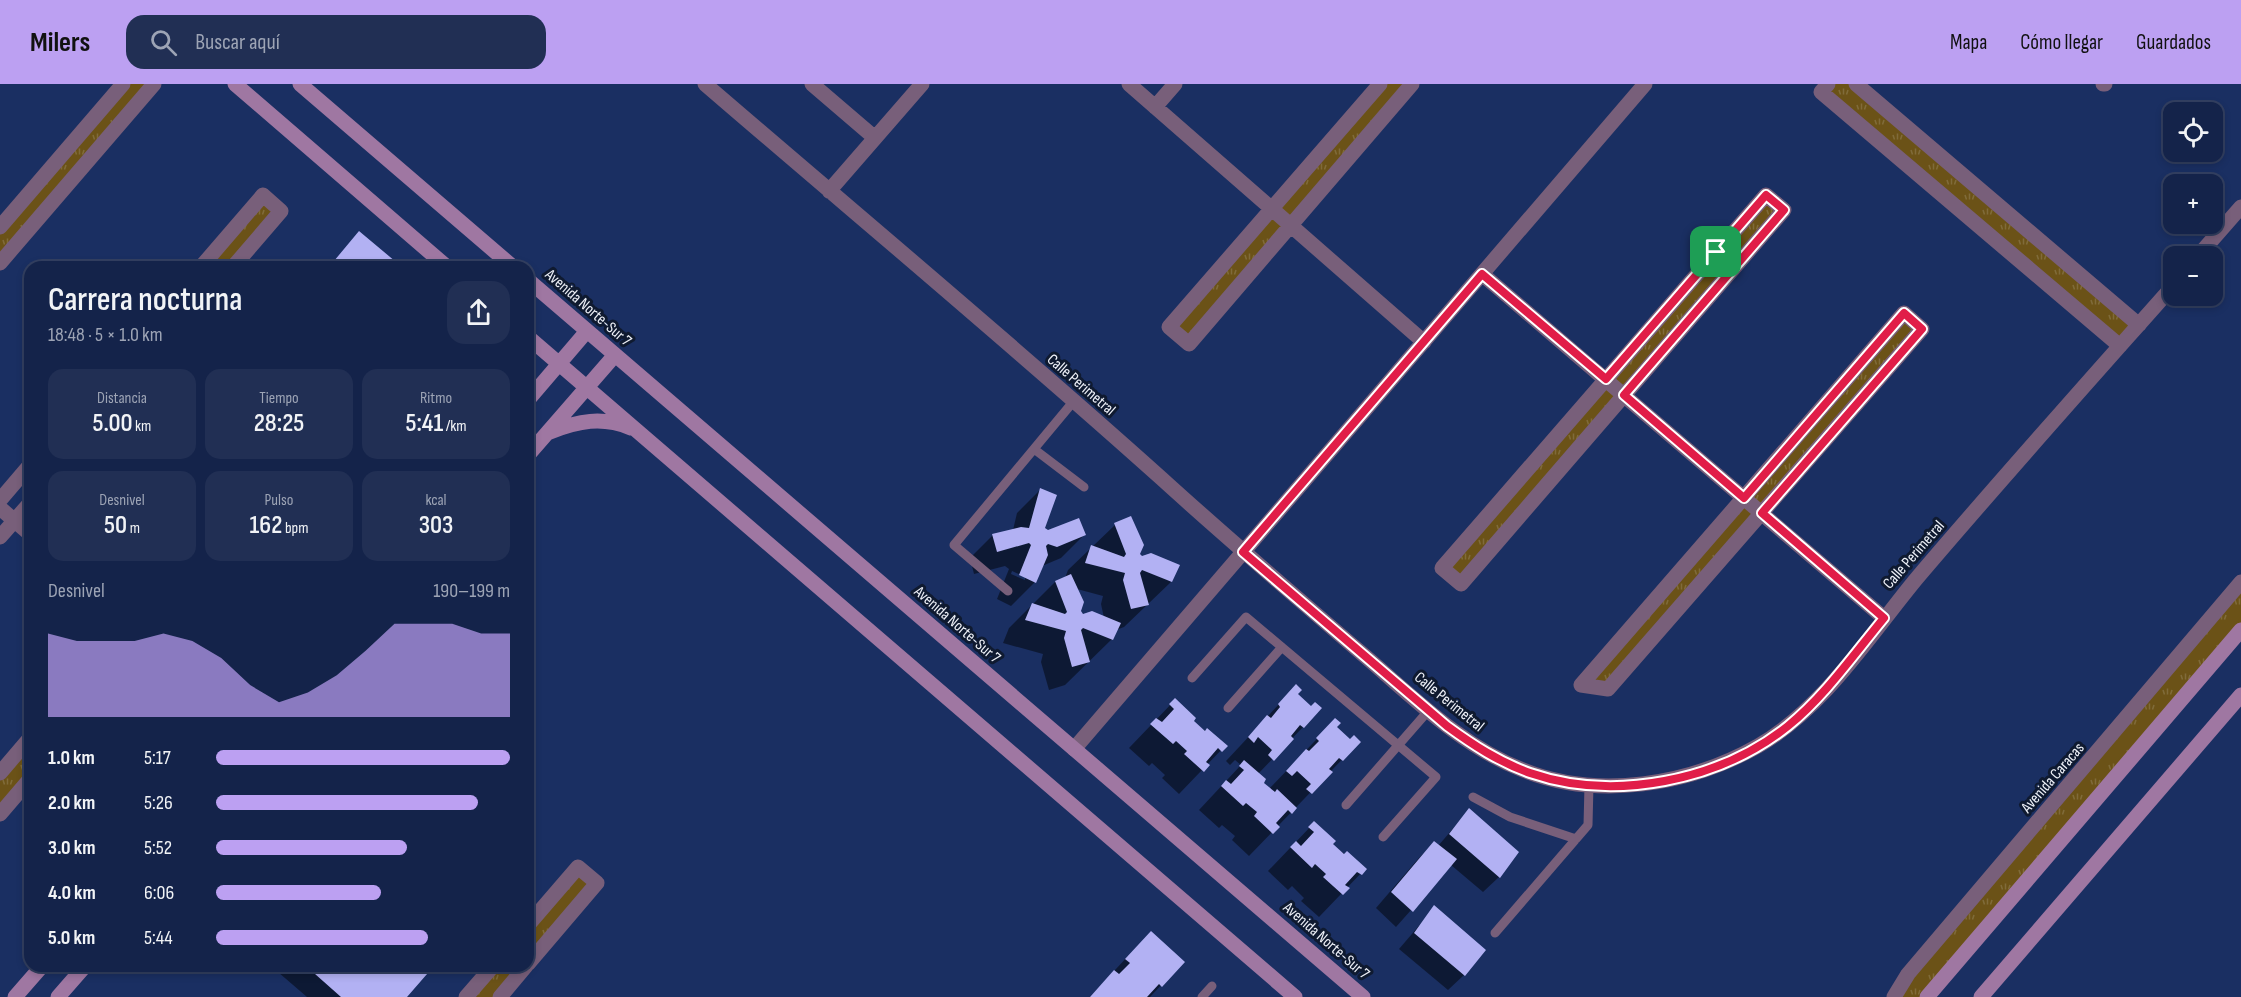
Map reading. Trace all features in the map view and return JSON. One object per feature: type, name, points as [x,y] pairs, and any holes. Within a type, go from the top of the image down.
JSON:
[{"type":"main road","points":[[234,84],[440,261]]},
{"type":"main road","points":[[300,84],[506,261]]},
{"type":"main road","name":"Avenida Norte-Sur 7","points":[[534,285],[1363,997]]},
{"type":"main road","points":[[534,393],[587,331]]},
{"type":"main road","points":[[534,342],[1295,997]]},
{"type":"main road","points":[[534,448],[615,355]]},
{"type":"main road","points":[[547,433],[586,421],[606,420],[639,431]]},
{"type":"main road","points":[[1927,997],[2241,630]]},
{"type":"main road","points":[[1981,997],[2241,695]]},
{"type":"main road","points":[[15,997],[37,972]]},
{"type":"main road","points":[[58,997],[80,972]]},
{"type":"street","points":[[0,226],[123,84]]},
{"type":"street","points":[[0,263],[154,84]]},
{"type":"street","name":"Calle Perimetral","points":[[705,84],[1243,552],[1429,710],[1474,746],[1501,761],[1552,780],[1590,784],[1641,784],[1677,778],[1736,758],[1762,744],[1807,709],[2163,298]]},
{"type":"street","points":[[812,84],[876,138]]},
{"type":"street","points":[[829,191],[922,84]]},
{"type":"street","points":[[1155,107],[1175,84]]},
{"type":"street","points":[[1380,84],[1169,327],[1189,344],[1412,84]]},
{"type":"street","points":[[1074,749],[1644,84]]},
{"type":"street","points":[[1828,84],[1821,92],[2120,345]]},
{"type":"street","points":[[1856,84],[2139,325]]},
{"type":"street","points":[[1136,86],[1155,107],[1424,342]]},
{"type":"street","points":[[1966,215],[1985,194]]},
{"type":"street","points":[[206,261],[263,195],[281,211],[238,261]]},
{"type":"street","points":[[1766,195],[1784,210],[1624,395],[1461,584],[1442,568],[1766,195]]},
{"type":"street","points":[[2207,246],[2241,207]]},
{"type":"street","points":[[1482,274],[1884,618]]},
{"type":"street","points":[[1904,313],[1922,329],[1762,513],[1608,689],[1581,685],[1904,313]]},
{"type":"street","points":[[0,500],[24,472]]},
{"type":"street","points":[[0,508],[24,528]]},
{"type":"street","points":[[0,537],[24,509]]},
{"type":"street","name":"Avenida Caracas","points":[[1894,997],[1908,974],[2241,582]]},
{"type":"street","points":[[0,773],[24,745]]},
{"type":"street","points":[[0,814],[24,786]]},
{"type":"street","points":[[534,919],[578,867],[597,883],[534,957]]},
{"type":"street","points":[[466,997],[488,972]]},
{"type":"street","points":[[500,997],[521,972]]},
{"type":"lane","points":[[1008,591],[954,544],[1073,402]]},
{"type":"lane","points":[[1034,449],[1084,487]]},
{"type":"lane","points":[[1192,678],[1246,617],[1436,777],[1383,837]]},
{"type":"lane","points":[[1228,708],[1282,647]]},
{"type":"lane","points":[[1346,805],[1429,710]]},
{"type":"lane","points":[[1495,933],[1588,825],[1590,784]]},
{"type":"lane","points":[[1473,797],[1510,817],[1576,839]]},
{"type":"lane","points":[[1202,997],[1212,986]]},
{"type":"green space","points":[[123,84],[154,84],[0,263],[0,227]]},
{"type":"green space","points":[[1380,84],[1412,84],[1189,344],[1169,327]]},
{"type":"green space","points":[[1828,84],[1856,84],[2139,325],[2120,346],[1821,92]]},
{"type":"green space","points":[[263,195],[281,211],[238,261],[206,261]]},
{"type":"green space","points":[[1766,195],[1784,210],[1461,584],[1442,568]]},
{"type":"green space","points":[[1904,313],[1922,329],[1608,689],[1581,685]]},
{"type":"green space","points":[[2241,582],[2241,630],[1927,997],[1894,997]]},
{"type":"green space","points":[[24,745],[24,786],[0,814],[0,773]]},
{"type":"green space","points":[[578,867],[597,883],[534,957],[534,918]]},
{"type":"green space","points":[[488,972],[521,972],[500,997],[466,997]]},
{"type":"building","points":[[359,231],[395,261],[334,261]]},
{"type":"building","points":[[1040,488],[1057,495],[1045,528],[1048,530],[1079,518],[1086,535],[1057,547],[1048,544],[1046,546],[1048,555],[1036,583],[1019,575],[1031,545],[1029,543],[997,552],[992,534],[1021,527],[1029,528]]},
{"type":"building","points":[[1131,516],[1144,545],[1140,554],[1142,556],[1151,553],[1180,565],[1172,582],[1142,570],[1140,573],[1149,605],[1131,609],[1123,580],[1125,573],[1085,563],[1091,545],[1124,557],[1126,554],[1114,523]]},
{"type":"building","points":[[1071,574],[1084,602],[1081,611],[1083,614],[1092,611],[1121,623],[1113,640],[1083,628],[1081,630],[1090,662],[1072,667],[1064,638],[1066,631],[1025,620],[1032,603],[1065,614],[1067,612],[1055,581]]},
{"type":"building","points":[[1296,684],[1302,690],[1298,694],[1311,706],[1315,702],[1322,708],[1304,728],[1300,725],[1291,736],[1294,739],[1274,761],[1268,755],[1272,750],[1258,737],[1254,743],[1248,737],[1267,715],[1271,718],[1280,707],[1278,704]]},
{"type":"building","points":[[1175,698],[1196,718],[1194,721],[1205,731],[1207,728],[1228,746],[1222,752],[1218,748],[1206,762],[1210,765],[1204,772],[1184,754],[1187,751],[1176,741],[1173,744],[1150,724],[1156,718],[1162,722],[1174,709],[1169,704]]},
{"type":"building","points":[[1335,718],[1341,723],[1337,727],[1350,739],[1354,735],[1361,742],[1343,761],[1339,758],[1329,769],[1333,772],[1312,794],[1306,789],[1311,784],[1297,771],[1292,776],[1286,771],[1306,749],[1309,751],[1319,741],[1316,738]]},
{"type":"building","points":[[1244,760],[1266,779],[1264,783],[1275,792],[1277,789],[1297,808],[1292,814],[1288,810],[1276,823],[1280,827],[1273,834],[1254,816],[1257,812],[1246,803],[1243,806],[1221,786],[1226,780],[1231,784],[1244,770],[1239,766]]},
{"type":"building","points":[[1469,808],[1519,852],[1500,878],[1449,834]]},
{"type":"building","points":[[1314,821],[1336,841],[1333,844],[1344,854],[1347,851],[1367,869],[1362,875],[1357,872],[1345,885],[1350,888],[1343,895],[1323,877],[1326,874],[1315,864],[1312,868],[1290,847],[1296,841],[1301,846],[1314,832],[1308,827]]},
{"type":"building","points":[[1434,841],[1457,859],[1413,912],[1391,892]]},
{"type":"building","points":[[1434,905],[1486,950],[1465,976],[1414,933]]},
{"type":"building","points":[[1151,931],[1185,962],[1162,987],[1159,984],[1147,997],[1090,997],[1114,970],[1119,974],[1130,963],[1125,959]]},
{"type":"building","points":[[313,972],[429,972],[407,997],[341,997]]},
{"type":"route","points":[[1766,195],[1784,210],[1624,395],[1744,498],[1904,313],[1922,329],[1762,513],[1884,618],[1807,709],[1762,744],[1736,758],[1703,771],[1641,784],[1609,786],[1579,784],[1552,780],[1529,773],[1474,746],[1447,726],[1243,552],[1482,274],[1606,379],[1716,252],[1766,195]]}]
